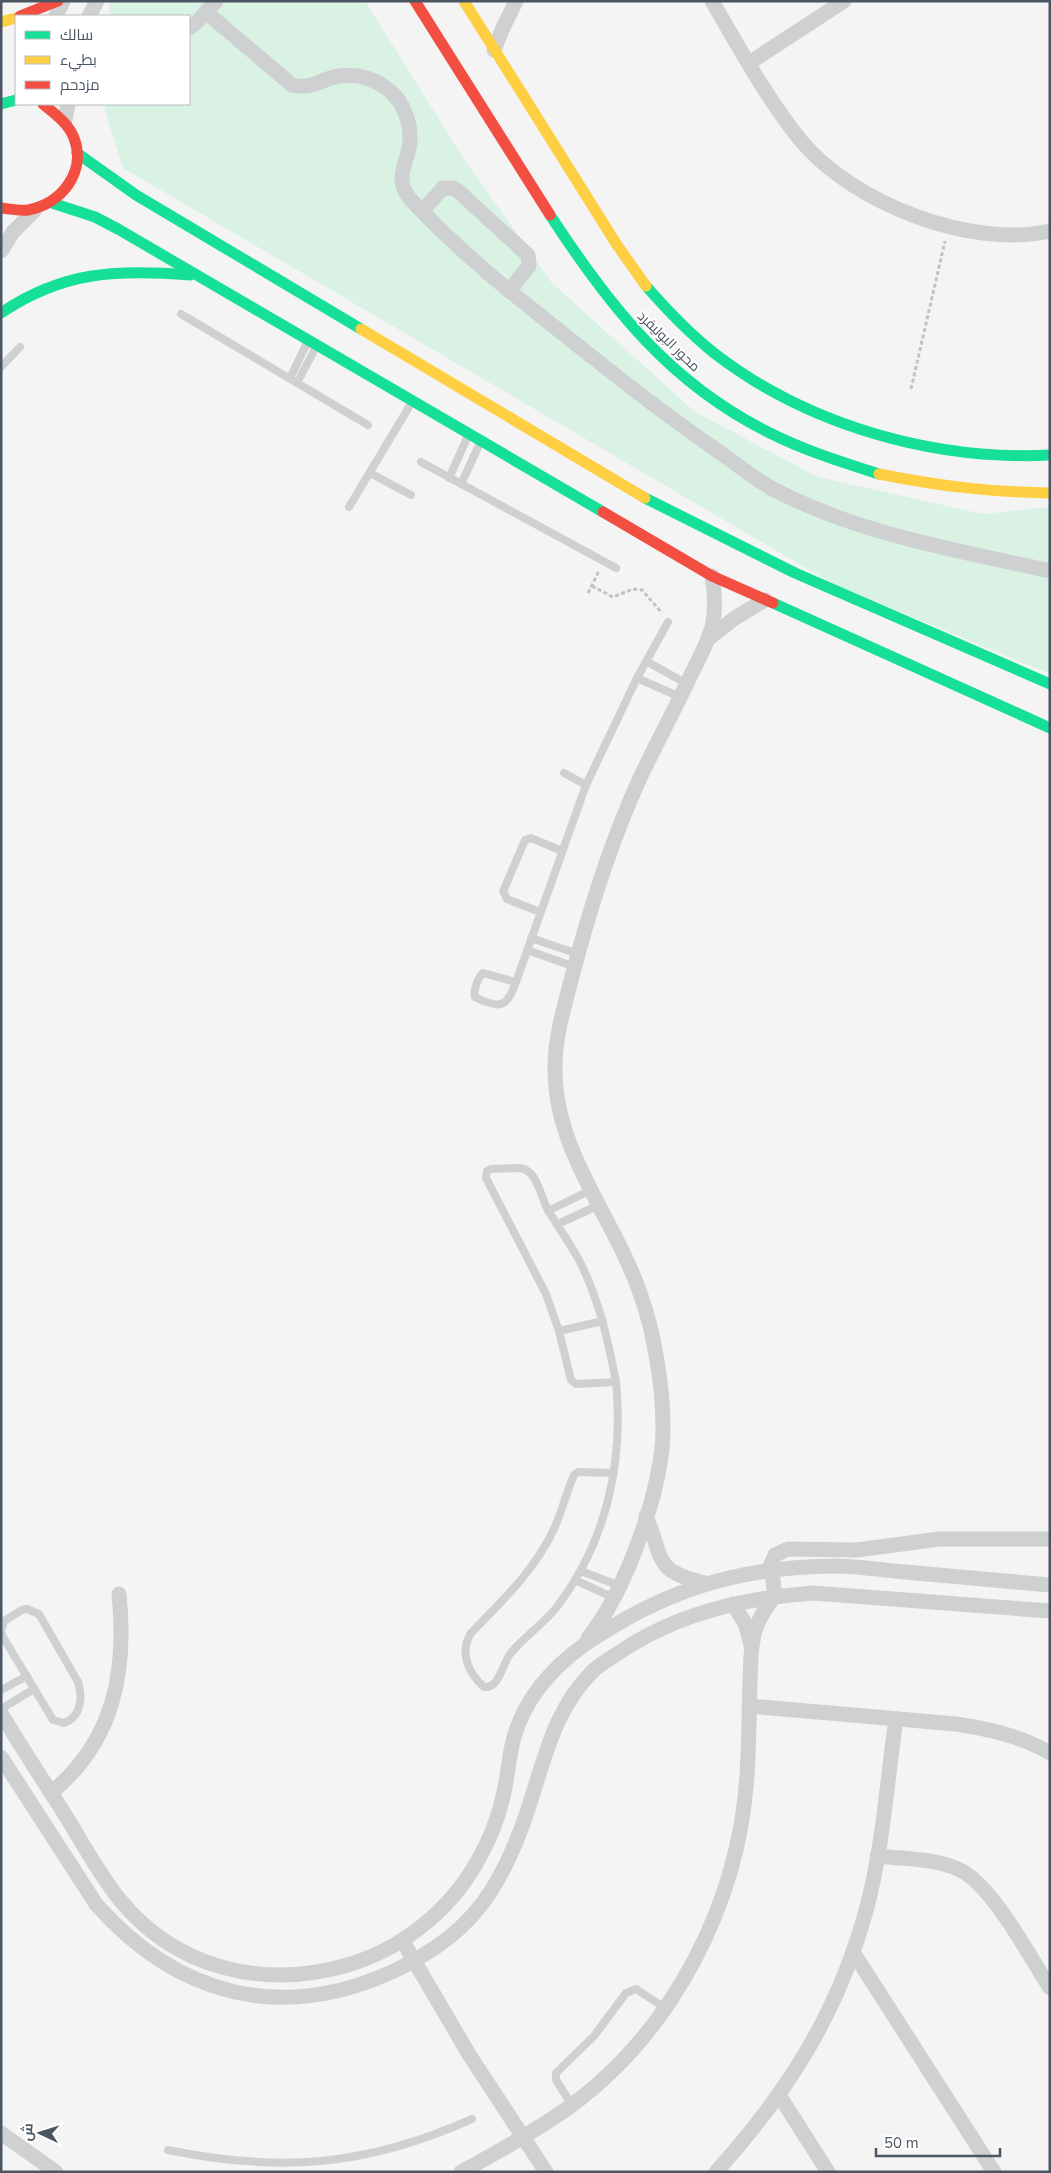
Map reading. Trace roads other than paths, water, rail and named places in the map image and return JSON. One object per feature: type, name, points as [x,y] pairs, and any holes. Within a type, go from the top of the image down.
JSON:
[{"type":"street","points":[[23,15],[58,1]]},
{"type":"street","points":[[56,15],[63,1]]},
{"type":"street","points":[[90,15],[97,1]]},
{"type":"street","name":"محور البوليفرد","points":[[415,1],[556,224],[593,278],[634,330],[682,377],[736,416],[796,446],[862,470],[932,486],[1010,494],[1050,493]]},
{"type":"street","name":"محور البوليفرد","points":[[464,1],[627,260],[668,310],[716,354],[748,377],[796,404],[885,437],[980,454],[1050,455]]},
{"type":"street","points":[[494,50],[516,1]]},
{"type":"street","points":[[712,1],[778,110],[803,143],[825,165],[883,204],[948,228],[996,234],[1050,231]]},
{"type":"street","points":[[749,63],[844,1]]},
{"type":"street","points":[[190,27],[211,7],[292,85],[309,87],[338,76],[357,75],[376,81],[392,92],[403,108],[409,126],[410,146],[404,165],[402,182],[408,197],[509,291],[661,412],[772,488],[842,518],[910,540],[1050,571]]},
{"type":"street","points":[[1,22],[15,18]]},
{"type":"street","points":[[1,104],[15,100]]},
{"type":"street","points":[[1,208],[17,212],[34,211],[52,204],[66,190],[75,172],[77,153],[74,136],[65,120],[45,105]]},
{"type":"street","points":[[65,120],[68,105]]},
{"type":"street","points":[[77,153],[136,194],[652,502],[795,573],[1046,679]]},
{"type":"street","points":[[422,211],[442,188],[453,188],[528,255],[528,266],[509,291]]},
{"type":"street","points":[[52,204],[95,217],[712,576],[1050,728]]},
{"type":"street","points":[[1,251],[13,232],[34,211]]},
{"type":"street","points":[[1,313],[31,293],[82,277],[109,272],[138,270],[197,276]]},
{"type":"street","points":[[1,1714],[105,1880],[129,1910],[169,1945],[208,1964],[227,1970],[266,1976],[305,1975],[351,1964],[402,1940],[439,1912],[456,1893],[476,1865],[500,1810],[510,1755],[520,1721],[527,1706],[548,1677],[579,1648],[596,1628],[617,1592],[646,1516],[656,1476],[663,1428],[657,1360],[641,1293],[575,1159],[559,1115],[555,1068],[558,1038],[576,960],[616,835],[639,781],[708,639],[714,608],[712,576]]},
{"type":"street","points":[[708,639],[735,618],[765,600]]},
{"type":"street","points":[[646,1516],[658,1555],[663,1563],[678,1575],[706,1583]]},
{"type":"street","points":[[461,2172],[524,2138],[572,2105],[618,2065],[665,2008],[694,1962],[721,1903],[738,1841],[747,1777],[752,1649],[759,1620],[775,1596],[771,1564],[775,1554],[788,1549],[857,1550],[961,1538],[1050,1539]]},
{"type":"street","points":[[579,1648],[656,1602],[706,1583],[730,1577],[771,1571],[834,1565],[1050,1585]]},
{"type":"street","points":[[1,1756],[96,1904],[131,1940],[154,1958],[208,1985],[258,1996],[299,1997],[335,1991],[365,1983],[414,1961],[448,1940],[463,1926],[490,1894],[518,1838],[551,1736],[583,1682],[595,1670],[647,1635],[716,1607],[775,1596],[813,1593],[1050,1611]]},
{"type":"street","points":[[51,1793],[84,1761],[94,1746],[110,1712],[120,1670],[122,1644],[119,1594]]},
{"type":"street","points":[[733,1604],[745,1623],[752,1649]]},
{"type":"street","points":[[1030,1609],[1050,1620]]},
{"type":"street","points":[[749,1706],[956,1724],[988,1729],[1018,1738],[1050,1753]]},
{"type":"street","points":[[716,2172],[748,2137],[779,2094],[813,2042],[834,2002],[853,1952],[867,1906],[878,1856],[896,1719]]},
{"type":"street","points":[[878,1856],[942,1863],[961,1870],[977,1881],[990,1895],[1050,1988]]},
{"type":"street","points":[[402,1940],[470,2056],[546,2172]]},
{"type":"street","points":[[853,1952],[994,2172]]},
{"type":"street","points":[[779,2094],[828,2172]]},
{"type":"street","points":[[1,2133],[53,2171]]},
{"type":"lane","points":[[181,314],[368,425]]},
{"type":"lane","points":[[293,380],[312,343]]},
{"type":"lane","points":[[1,367],[20,347]]},
{"type":"lane","points":[[348,507],[413,401]]},
{"type":"lane","points":[[449,478],[469,434]]},
{"type":"lane","points":[[461,484],[481,441]]},
{"type":"lane","points":[[421,462],[616,568]]},
{"type":"lane","points":[[370,473],[411,495]]},
{"type":"lane","points":[[516,982],[483,973],[479,978],[474,994],[477,998],[501,1004],[510,999],[586,785],[637,678],[668,622]]},
{"type":"lane","points":[[646,661],[683,691]]},
{"type":"lane","points":[[637,678],[683,691]]},
{"type":"lane","points":[[564,773],[586,785]]},
{"type":"lane","points":[[540,912],[507,899],[503,891],[521,845],[525,840],[531,838],[562,850]]},
{"type":"lane","points":[[531,938],[576,960]]},
{"type":"lane","points":[[527,950],[576,960]]},
{"type":"lane","points":[[614,1474],[578,1472],[574,1475],[553,1531],[532,1567],[466,1640],[465,1658],[484,1687],[490,1688],[495,1685],[509,1656],[554,1610],[581,1570],[602,1524],[614,1474],[619,1428],[616,1382],[603,1321],[586,1276],[558,1224],[548,1211],[534,1178],[528,1171],[520,1168],[494,1168],[487,1171],[486,1178],[537,1276],[559,1331],[573,1383],[616,1382]]},
{"type":"lane","points":[[548,1211],[591,1190]]},
{"type":"lane","points":[[558,1224],[599,1205]]},
{"type":"lane","points":[[559,1331],[603,1321]]},
{"type":"lane","points":[[581,1570],[617,1592]]},
{"type":"lane","points":[[575,1580],[617,1592]]},
{"type":"lane","points":[[27,1608],[39,1614],[78,1682],[81,1691],[80,1706],[77,1713],[68,1722],[60,1724],[53,1720],[34,1689],[1,1632],[7,1618],[27,1608]]},
{"type":"lane","points":[[1,1690],[27,1676]]},
{"type":"lane","points":[[1,1709],[34,1689]]},
{"type":"lane","points":[[572,2105],[556,2080],[556,2073],[594,2036],[626,1992],[636,1990],[665,2008]]},
{"type":"lane","points":[[168,2150],[246,2163],[306,2168],[418,2142],[472,2119]]}]
